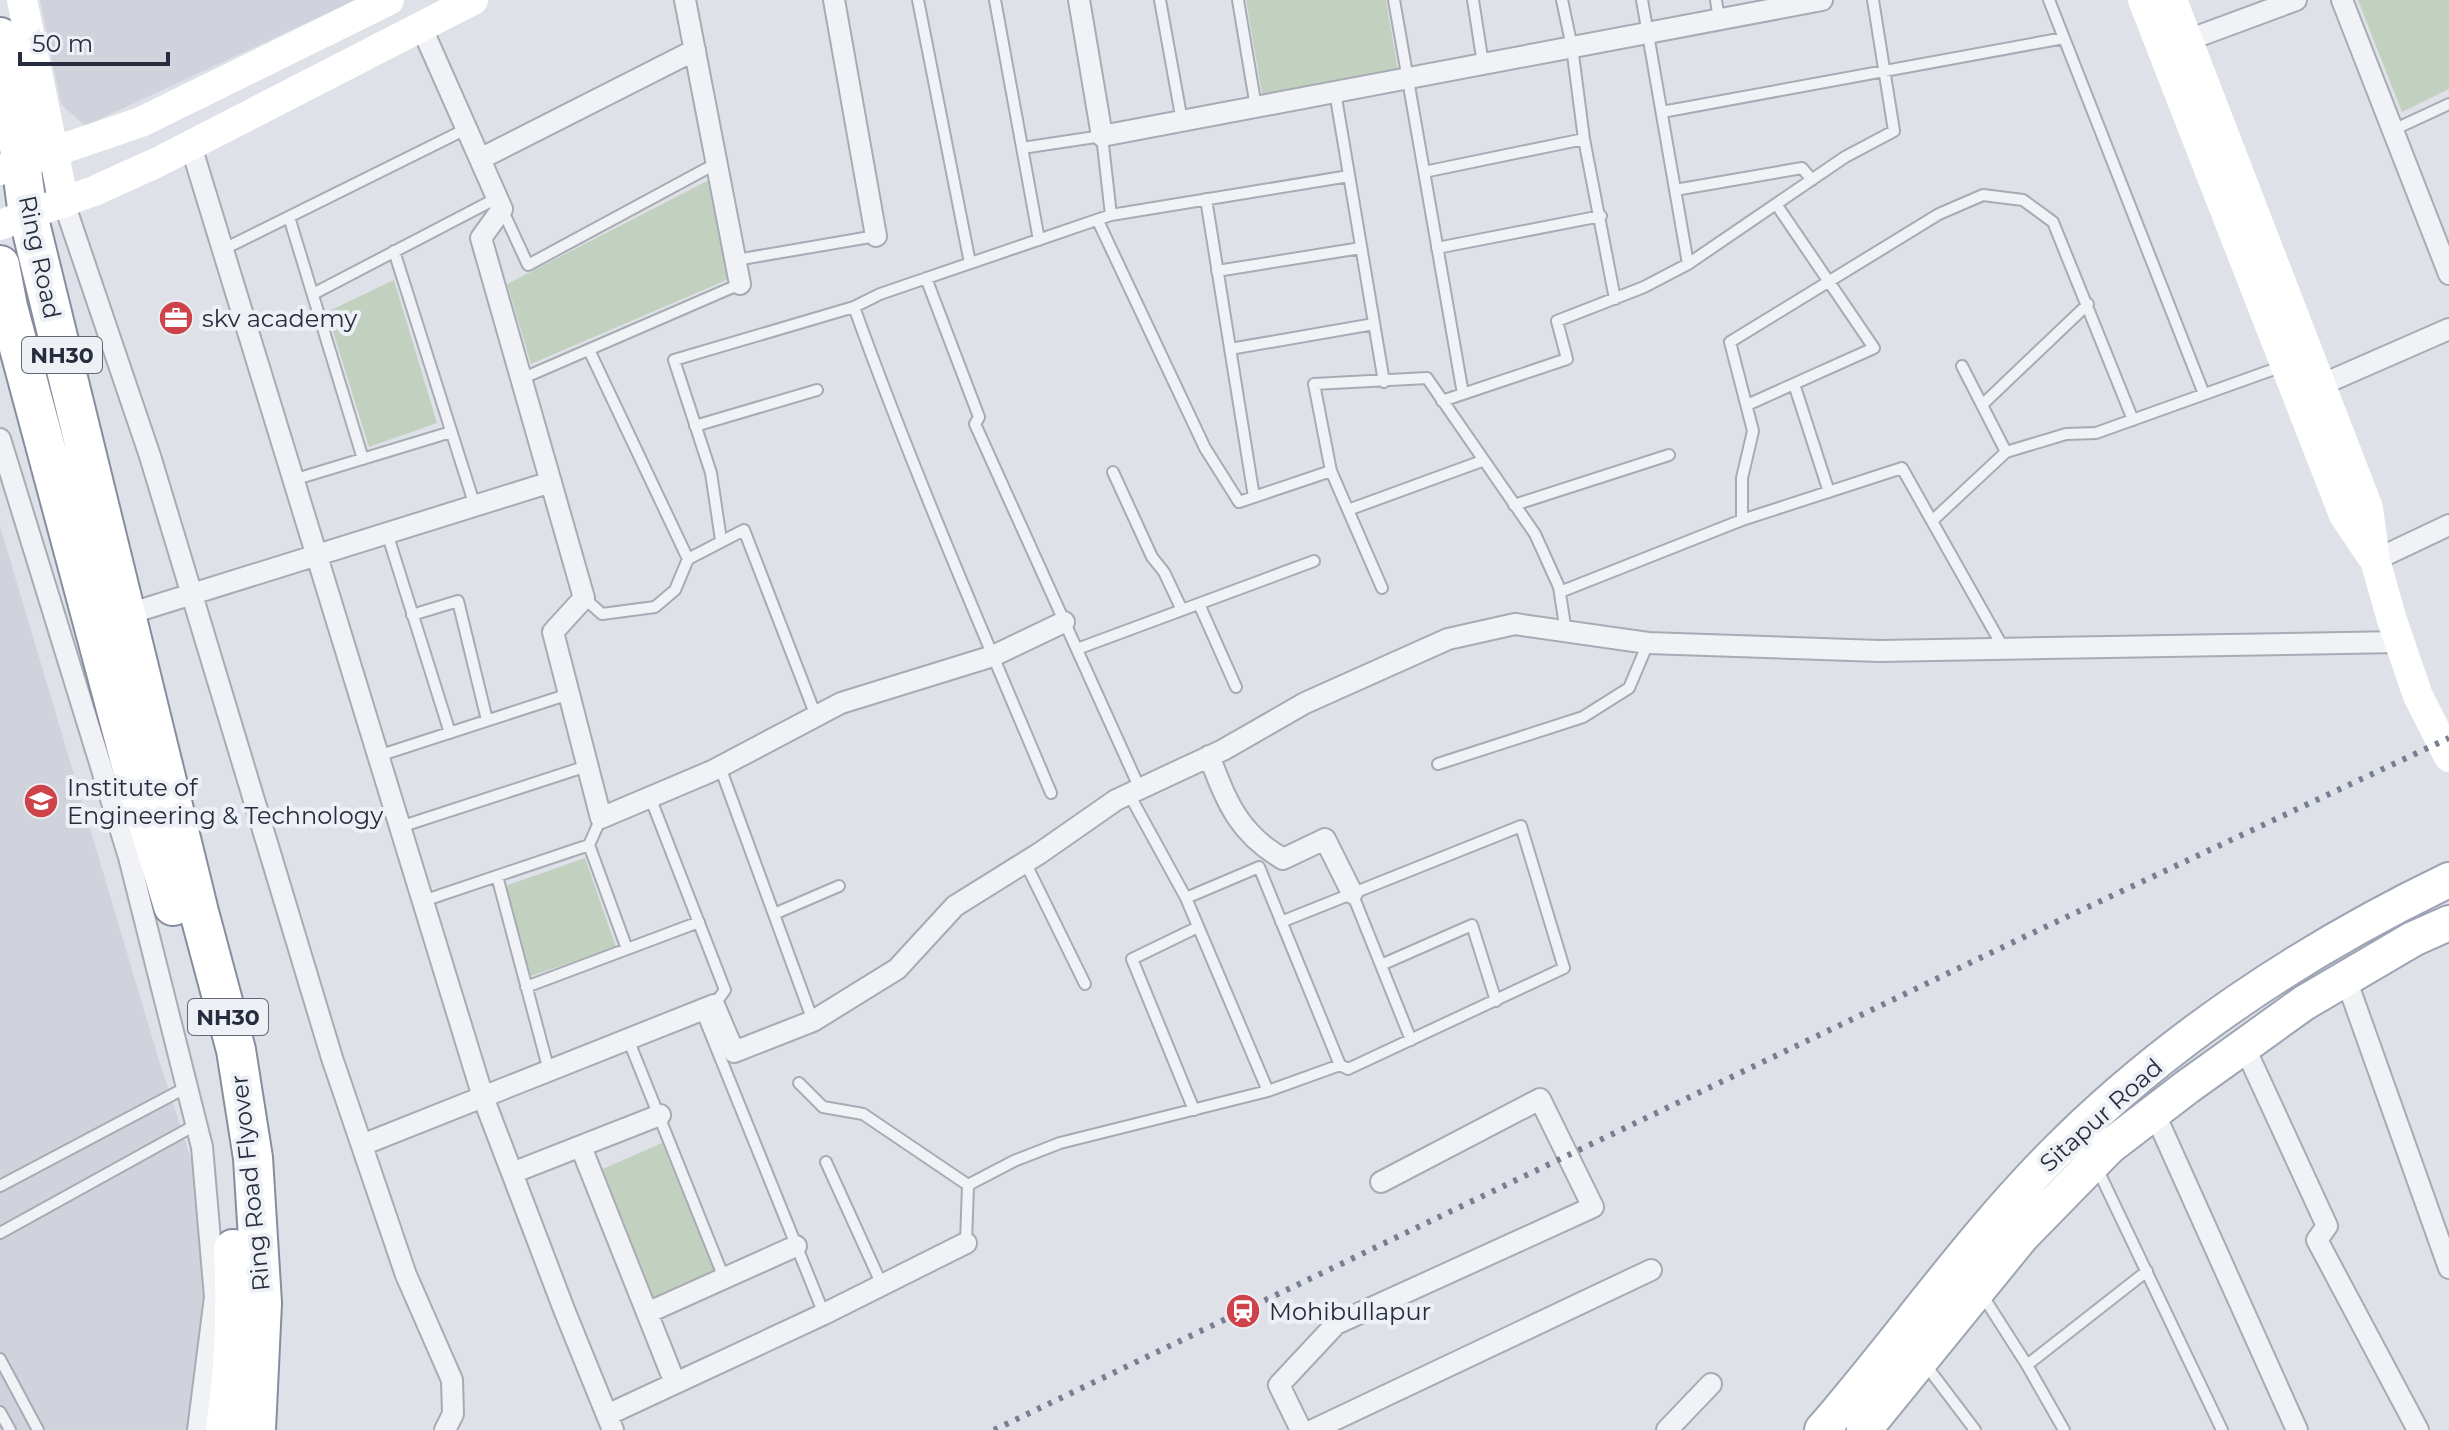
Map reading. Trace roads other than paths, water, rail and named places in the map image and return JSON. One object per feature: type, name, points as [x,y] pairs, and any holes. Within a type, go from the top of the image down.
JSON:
[{"type":"highway","name":"Ring Road","points":[[0,37],[25,162],[14,220],[125,615]]},
{"type":"highway","name":"Ring Road","points":[[0,265],[4,308],[135,780]]},
{"type":"highway","name":"Ring Road Flyover","points":[[125,615],[236,1050],[253,1158],[262,1303],[256,1430]]},
{"type":"highway","name":"Ring Road Flyover","points":[[135,780],[202,1003],[223,1107],[235,1294],[230,1396],[225,1430]]},
{"type":"main road","name":"Sitapur Road","points":[[1822,1430],[1994,1221],[2052,1156],[2139,1075],[2259,987],[2396,905],[2449,880]]},
{"type":"main road","name":"Sitapur Road","points":[[1864,1430],[2022,1236],[2109,1147],[2304,1003],[2413,939],[2449,923]]},
{"type":"street","points":[[22,0],[25,162],[64,203],[150,456],[332,1058],[406,1275],[452,1380],[453,1425]]},
{"type":"street","points":[[25,162],[141,122],[389,0]]},
{"type":"street","points":[[14,220],[94,191],[191,146],[473,0]]},
{"type":"street","points":[[685,0],[740,284]]},
{"type":"street","points":[[834,0],[876,236]]},
{"type":"street","points":[[1079,0],[1102,136],[1648,33],[1718,10],[1822,0]]},
{"type":"street","points":[[2143,0],[2344,515],[2375,560]]},
{"type":"street","points":[[2172,0],[2368,508],[2375,560],[2400,642],[2418,696],[2449,757]]},
{"type":"street","points":[[2188,40],[2296,0]]},
{"type":"street","points":[[2342,0],[2449,274]]},
{"type":"street","points":[[421,26],[499,203],[481,238],[584,598],[553,632],[601,818],[720,767],[841,703],[993,656],[1064,622]]},
{"type":"street","points":[[480,159],[695,50]]},
{"type":"street","points":[[191,146],[483,1097],[610,1423],[675,1383],[824,1314],[966,1243]]},
{"type":"street","points":[[2321,385],[2449,329]]},
{"type":"street","points":[[0,439],[129,857],[202,1147],[215,1297],[198,1430]]},
{"type":"street","points":[[125,615],[551,482]]},
{"type":"street","points":[[2375,560],[2449,525]]},
{"type":"street","points":[[362,1145],[708,1007],[734,1052],[813,1021],[897,969],[955,906],[1116,800],[1209,756],[1305,703],[1448,639],[1515,624],[1648,643],[1879,651],[2400,642]]},
{"type":"street","points":[[1209,756],[1241,825],[1262,847],[1283,859],[1325,839],[1352,893]]},
{"type":"street","points":[[129,857],[135,780]]},
{"type":"street","points":[[2346,979],[2449,1268]]},
{"type":"street","points":[[2244,1046],[2327,1226],[2317,1240],[2418,1430]]},
{"type":"street","points":[[1301,1430],[1279,1385],[1336,1324],[1593,1207],[1540,1099],[1381,1182]]},
{"type":"street","points":[[2154,1112],[2297,1430]]},
{"type":"street","points":[[512,1173],[660,1115]]},
{"type":"street","points":[[581,1147],[675,1383]]},
{"type":"street","points":[[647,1313],[796,1246]]},
{"type":"street","points":[[1313,1430],[1651,1270]]},
{"type":"street","points":[[1667,1430],[1711,1384]]},
{"type":"lane","points":[[921,0],[970,263]]},
{"type":"lane","points":[[995,0],[1039,240]]},
{"type":"lane","points":[[1160,0],[1182,121]]},
{"type":"lane","points":[[1238,0],[1256,107]]},
{"type":"lane","points":[[1394,0],[1463,394]]},
{"type":"lane","points":[[1473,0],[1483,64]]},
{"type":"lane","points":[[1562,0],[1572,47],[1584,139],[1615,299]]},
{"type":"lane","points":[[1642,0],[1688,264]]},
{"type":"lane","points":[[1442,401],[1567,359],[1557,321],[1644,287],[1688,264],[1845,157],[1894,131],[1873,0]]},
{"type":"lane","points":[[2049,0],[2204,394]]},
{"type":"lane","points":[[1662,112],[2064,38]]},
{"type":"lane","points":[[1335,92],[1384,382]]},
{"type":"lane","points":[[2393,130],[2449,104]]},
{"type":"lane","points":[[222,250],[466,129]]},
{"type":"lane","points":[[1022,148],[1102,136],[1111,215]]},
{"type":"lane","points":[[1424,172],[1584,139]]},
{"type":"lane","points":[[313,294],[394,251],[499,203],[528,265],[717,163]]},
{"type":"lane","points":[[1675,190],[1802,168],[1812,180]]},
{"type":"lane","points":[[721,540],[711,473],[674,360],[854,307],[880,294],[1111,215],[1349,176]]},
{"type":"lane","points":[[1742,520],[1742,478],[1753,431],[1730,342],[1939,214],[1983,195],[2023,200],[2053,222],[2133,420]]},
{"type":"lane","points":[[1206,199],[1254,497]]},
{"type":"lane","points":[[1747,405],[1874,348],[1776,204]]},
{"type":"lane","points":[[1437,248],[1601,216]]},
{"type":"lane","points":[[289,217],[363,459]]},
{"type":"lane","points":[[1098,221],[1205,448],[1239,502],[1331,471]]},
{"type":"lane","points":[[736,260],[876,236]]},
{"type":"lane","points":[[1217,271],[1361,248]]},
{"type":"lane","points":[[394,251],[475,506]]},
{"type":"lane","points":[[926,278],[979,417],[975,424],[1077,649],[1134,791],[1186,898],[1268,1091]]},
{"type":"lane","points":[[521,379],[740,284]]},
{"type":"lane","points":[[1982,405],[2088,304]]},
{"type":"lane","points":[[854,307],[1051,793]]},
{"type":"lane","points":[[1230,349],[1374,324]]},
{"type":"lane","points":[[589,350],[688,559]]},
{"type":"lane","points":[[1932,521],[2006,452],[2066,434],[2096,433],[2285,365]]},
{"type":"lane","points":[[1962,366],[2006,452]]},
{"type":"lane","points":[[1382,588],[1331,471],[1314,384],[1427,378],[1535,534],[1560,592],[1566,632]]},
{"type":"lane","points":[[1794,384],[1829,492]]},
{"type":"lane","points":[[695,426],[817,390]]},
{"type":"lane","points":[[293,480],[451,432]]},
{"type":"lane","points":[[1514,505],[1669,455]]},
{"type":"lane","points":[[1348,510],[1482,461]]},
{"type":"lane","points":[[1560,592],[1742,520],[1902,468],[2004,649]]},
{"type":"lane","points":[[1113,472],[1152,557],[1164,572],[1182,610]]},
{"type":"lane","points":[[584,598],[602,614],[655,607],[675,590],[688,559],[744,530],[816,716]]},
{"type":"lane","points":[[387,533],[450,733]]},
{"type":"lane","points":[[1077,649],[1314,561]]},
{"type":"lane","points":[[412,615],[458,601],[487,720]]},
{"type":"lane","points":[[1199,604],[1236,687]]},
{"type":"lane","points":[[1438,764],[1583,717],[1629,688],[1648,643]]},
{"type":"lane","points":[[378,756],[569,694]]},
{"type":"lane","points":[[400,827],[587,766]]},
{"type":"lane","points":[[720,767],[813,1021]]},
{"type":"lane","points":[[650,797],[725,990],[708,1007],[824,1314]]},
{"type":"lane","points":[[601,818],[589,845],[627,949]]},
{"type":"lane","points":[[1186,898],[1259,867],[1281,922],[1340,1065],[1348,1069],[1564,968],[1521,826],[1281,922]]},
{"type":"lane","points":[[423,901],[589,845]]},
{"type":"lane","points":[[1025,862],[1085,984]]},
{"type":"lane","points":[[497,876],[549,1071]]},
{"type":"lane","points":[[774,914],[839,886]]},
{"type":"lane","points":[[1352,893],[1411,1040]]},
{"type":"lane","points":[[526,987],[699,922]]},
{"type":"lane","points":[[1381,965],[1472,925],[1496,1001]]},
{"type":"lane","points":[[1194,1110],[1132,959],[1198,927]]},
{"type":"lane","points":[[628,1039],[724,1278]]},
{"type":"lane","points":[[968,1185],[1014,1161],[1060,1143],[1268,1091],[1340,1065]]},
{"type":"lane","points":[[799,1083],[823,1107],[863,1114],[968,1185]]},
{"type":"lane","points":[[0,1186],[187,1087]]},
{"type":"lane","points":[[0,1233],[197,1124]]},
{"type":"lane","points":[[826,1162],[882,1285]]},
{"type":"lane","points":[[2095,1162],[2222,1430]]},
{"type":"lane","points":[[966,1243],[968,1185]]},
{"type":"lane","points":[[2027,1365],[2147,1271]]},
{"type":"lane","points":[[1978,1289],[2064,1430]]},
{"type":"lane","points":[[0,1359],[38,1430]]},
{"type":"lane","points":[[1921,1359],[1975,1430]]},
{"type":"lane","points":[[0,1412],[10,1430]]},
{"type":"railway","points":[[994,1430],[2026,936],[2449,738]]},
{"type":"place","name":"skv academy","points":[[176,318]]},
{"type":"place","name":"Institute of Engineering & Technology","points":[[41,801]]},
{"type":"place","name":"Mohibullapur","points":[[1243,1311]]}]
